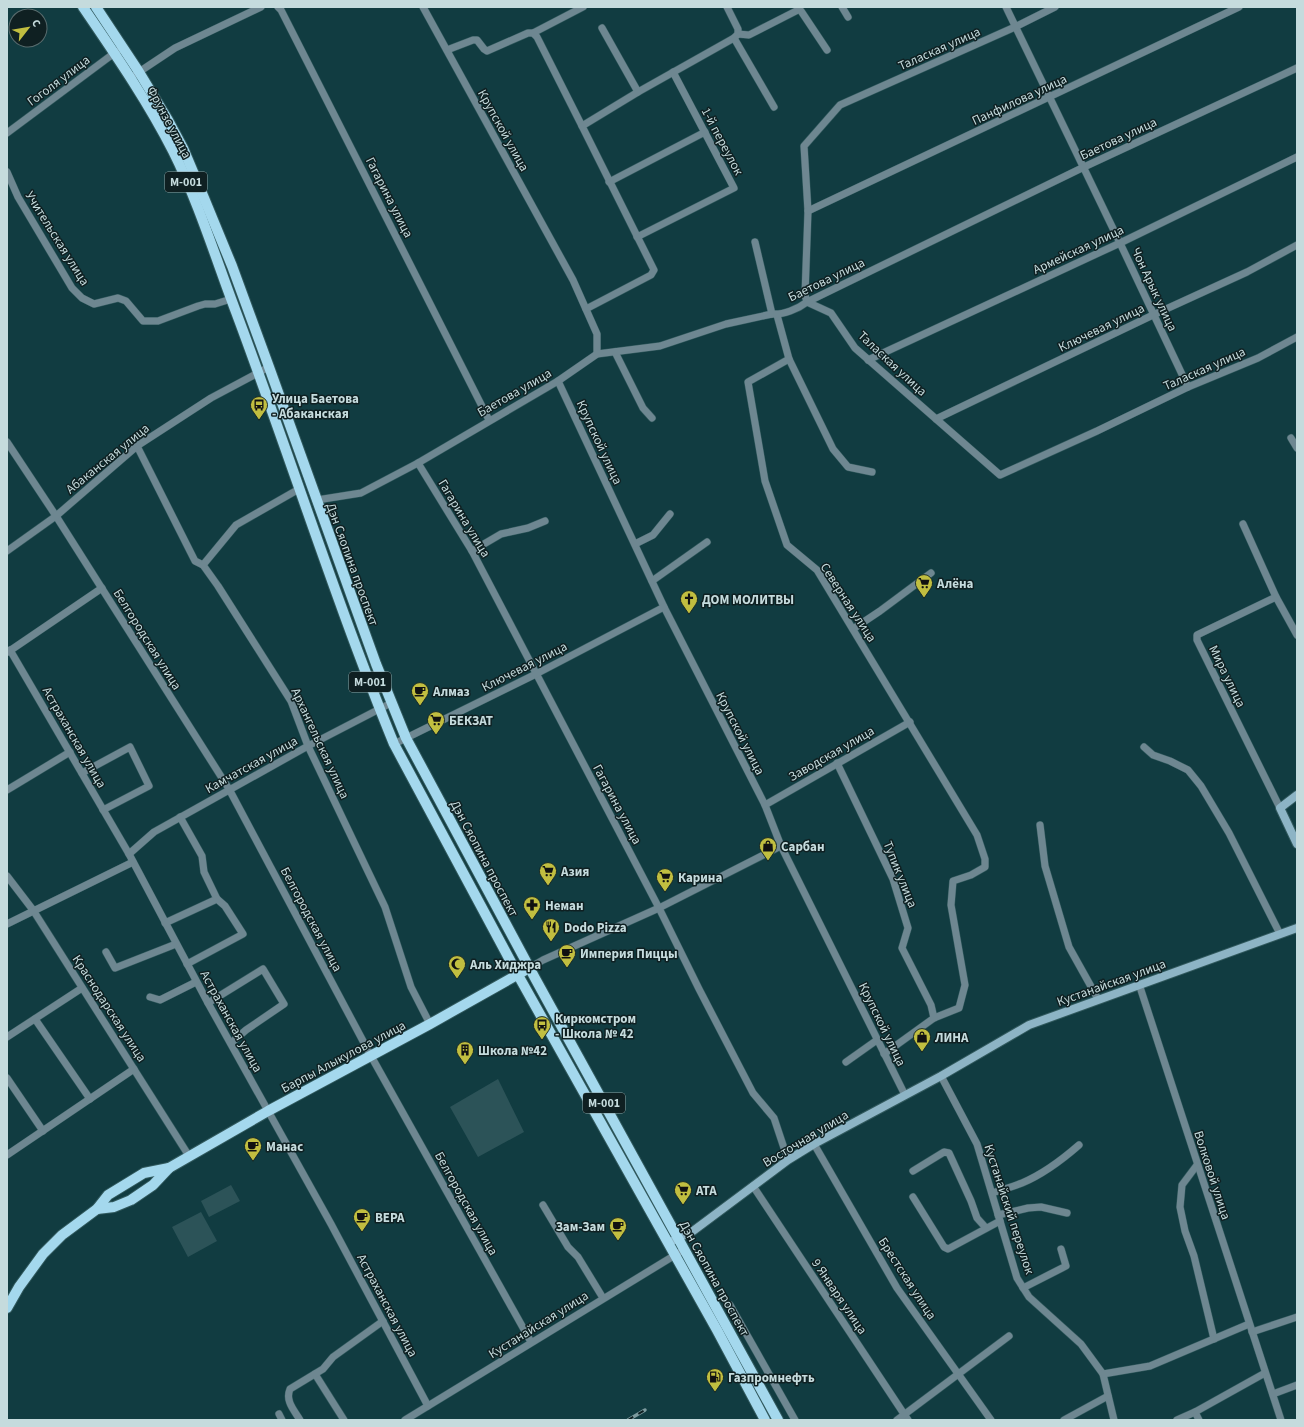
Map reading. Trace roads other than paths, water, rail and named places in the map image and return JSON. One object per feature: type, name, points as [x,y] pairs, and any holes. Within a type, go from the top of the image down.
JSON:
[{"type":"main road","name":"Фрунзе улица","points":[[83,7],[119,51],[183,148],[232,266],[269,366]]},
{"type":"main road","name":"Фрунзе улица","points":[[96,7],[119,51]]},
{"type":"main road","name":"Фрунзе улица","points":[[135,74],[174,153],[195,204],[258,372]]},
{"type":"main road","name":"Дэн Сяопина проспект","points":[[269,366],[376,664],[406,738],[529,968],[778,1420]]},
{"type":"main road","name":"Дэн Сяопина проспект","points":[[258,372],[379,708],[394,744],[518,975],[765,1420]]},
{"type":"main road","name":"Барпы Алыкулова улица","points":[[97,1209],[114,1207],[131,1200],[153,1185],[169,1168],[189,1156],[529,968]]},
{"type":"main road","name":"Барпы Алыкулова улица","points":[[7,1308],[11,1294],[44,1254],[67,1231],[97,1209],[108,1195],[144,1173],[169,1168]]},
{"type":"street","points":[[135,74],[175,48],[261,7]]},
{"type":"street","name":"Гагарина улица","points":[[278,7],[281,10],[333,110],[490,420]]},
{"type":"street","name":"Крупской улица","points":[[423,7],[573,280],[597,334],[597,354]]},
{"type":"street","points":[[447,50],[473,40],[477,40],[487,51],[528,33],[533,33],[583,7]]},
{"type":"street","points":[[727,7],[738,29],[736,36],[774,107]]},
{"type":"street","points":[[842,7],[848,17]]},
{"type":"street","name":"Чон Арык улица","points":[[1006,7],[1049,98],[1084,167],[1188,387]]},
{"type":"street","name":"Талаская улица","points":[[1055,7],[1015,27],[840,106],[804,146],[808,211],[805,295],[807,302],[831,313],[855,348],[1000,475],[1098,431],[1188,387],[1258,358],[1297,336]]},
{"type":"street","name":"Панфилова улица","points":[[808,211],[1239,7]]},
{"type":"street","points":[[582,126],[736,36],[749,35],[798,10],[801,11],[827,50]]},
{"type":"street","points":[[602,28],[638,92]]},
{"type":"street","points":[[533,33],[537,37],[654,270],[651,275],[586,309]]},
{"type":"street","name":"Гоголя улица","points":[[7,133],[119,51]]},
{"type":"street","name":"Баетова улица","points":[[316,500],[361,493],[418,463],[558,381],[597,354],[660,346],[726,324],[774,315],[801,307],[807,302],[1084,167],[1297,68]]},
{"type":"street","name":"1-й переулок","points":[[637,237],[734,188],[673,72]]},
{"type":"street","points":[[609,182],[705,132]]},
{"type":"street","name":"Армейская улица","points":[[868,360],[1120,243],[1297,157]]},
{"type":"street","name":"Учительская улица","points":[[7,172],[18,197],[72,288],[82,298],[94,304],[118,298],[126,301],[143,321],[158,321],[198,306],[215,304],[231,299]]},
{"type":"street","points":[[755,242],[774,315],[789,359],[833,449],[848,467],[872,472]]},
{"type":"street","name":"Ключевая улица","points":[[936,419],[1154,314],[1247,272],[1297,245]]},
{"type":"street","points":[[615,352],[643,408],[652,418]]},
{"type":"street","name":"Северная улица","points":[[789,359],[748,382],[765,481],[787,545],[817,570],[977,834],[985,859],[984,867],[971,875],[953,881],[951,905],[965,985],[960,1008],[934,1018]]},
{"type":"street","name":"Абаканская улица","points":[[7,551],[56,516],[137,446],[211,398],[269,366]]},
{"type":"street","name":"Крупской улица","points":[[558,381],[664,607],[765,805],[781,846],[905,1095]]},
{"type":"street","points":[[1291,438],[1297,448]]},
{"type":"street","name":"Белгородская улица","points":[[7,442],[51,508],[230,789],[371,1056],[531,1342]]},
{"type":"street","name":"Архангельская улица","points":[[137,446],[194,561],[203,565],[218,586],[291,701],[308,746],[385,908],[411,987],[430,1024]]},
{"type":"street","name":"Гагарина улица","points":[[418,463],[472,552],[659,908],[753,1093],[774,1118],[788,1160]]},
{"type":"street","points":[[203,565],[236,525],[299,489]]},
{"type":"street","points":[[635,544],[653,535],[670,514]]},
{"type":"street","points":[[472,552],[502,534],[528,528],[545,521]]},
{"type":"street","points":[[1243,524],[1276,597],[1297,635]]},
{"type":"street","points":[[652,581],[708,542]]},
{"type":"street","points":[[853,629],[931,573]]},
{"type":"street","points":[[9,651],[102,588]]},
{"type":"street","name":"Мира улица","points":[[1276,597],[1197,635],[1197,640],[1280,808]]},
{"type":"street","name":"Ключевая улица","points":[[394,744],[536,674],[664,607]]},
{"type":"street","name":"Астраханская улица","points":[[9,651],[70,752],[133,862],[196,982],[231,1043],[428,1406]]},
{"type":"street","name":"Камчатская улица","points":[[128,854],[154,832],[180,817],[308,746],[391,703]]},
{"type":"street","name":"Заводская улица","points":[[765,805],[910,722]]},
{"type":"street","points":[[82,773],[130,747],[149,786],[103,810]]},
{"type":"street","points":[[1144,747],[1153,755],[1188,770],[1201,786],[1229,833],[1280,934]]},
{"type":"street","points":[[7,790],[70,752]]},
{"type":"street","name":"Тупик улица","points":[[837,763],[893,879],[908,928],[902,948],[931,1005],[934,1018]]},
{"type":"street","points":[[1297,795],[1280,808],[1297,844]]},
{"type":"street","points":[[180,817],[202,856],[204,872],[216,899],[225,906],[243,934],[187,964]]},
{"type":"street","points":[[1040,825],[1045,866],[1069,947],[1098,999]]},
{"type":"street","points":[[529,968],[543,960],[659,908],[781,846]]},
{"type":"street","points":[[7,924],[133,862]]},
{"type":"street","name":"Краснодарская улица","points":[[7,876],[33,910],[189,1156]]},
{"type":"street","points":[[165,923],[216,899]]},
{"type":"street","name":"Кустанайская улица","points":[[941,1076],[1029,1025],[1297,928]]},
{"type":"street","points":[[106,952],[115,968],[176,944]]},
{"type":"street","points":[[208,1003],[263,969],[284,1004],[246,1030],[231,1043]]},
{"type":"street","points":[[150,998],[160,1000],[196,982]]},
{"type":"street","name":"Волковой улица","points":[[1139,984],[1280,1419]]},
{"type":"street","points":[[7,1038],[82,988]]},
{"type":"street","points":[[884,1054],[934,1018]]},
{"type":"street","points":[[35,1019],[90,1099]]},
{"type":"street","points":[[846,1062],[877,1040]]},
{"type":"street","points":[[7,1155],[134,1069]]},
{"type":"street","name":"Восточная улица","points":[[668,1243],[693,1231],[788,1160],[814,1144],[941,1076]]},
{"type":"street","name":"Кустанайский переулок","points":[[941,1076],[977,1144],[1017,1278],[1029,1297],[1081,1344],[1103,1374]]},
{"type":"street","points":[[7,1078],[42,1131]]},
{"type":"street","name":"Брестская улица","points":[[814,1144],[897,1288],[991,1420]]},
{"type":"street","points":[[992,1193],[1022,1183],[1068,1155],[1079,1145]]},
{"type":"street","points":[[913,1171],[944,1152],[949,1153],[971,1201],[977,1218],[986,1228]]},
{"type":"street","points":[[1198,1165],[1182,1185],[1180,1207],[1185,1231],[1194,1256],[1214,1339]]},
{"type":"street","name":"9 Января улица","points":[[753,1186],[906,1417]]},
{"type":"street","points":[[913,1197],[944,1247],[948,1250],[986,1228],[999,1218],[1028,1208],[1041,1207],[1067,1213]]},
{"type":"street","points":[[543,1205],[568,1247],[578,1257],[603,1298]]},
{"type":"street","name":"Кустанайская улица","points":[[405,1420],[684,1249]]},
{"type":"street","points":[[1023,1288],[1066,1266],[1061,1249]]},
{"type":"street","points":[[730,1305],[795,1420]]},
{"type":"street","points":[[1252,1332],[1297,1317]]},
{"type":"street","points":[[300,1420],[288,1399],[290,1389],[323,1369],[333,1358],[383,1321]]},
{"type":"street","points":[[1114,1420],[1103,1374],[1150,1366],[1249,1324]]},
{"type":"street","points":[[897,1420],[906,1417],[958,1374],[1009,1336]]},
{"type":"street","points":[[1177,1420],[1195,1412],[1265,1373]]},
{"type":"street","points":[[315,1374],[344,1420]]},
{"type":"street","points":[[1273,1394],[1297,1385]]},
{"type":"street","points":[[1064,1420],[1108,1396]]},
{"type":"street","points":[[1195,1412],[1199,1420]]},
{"type":"railway","points":[[628,1420],[645,1410]]},
{"type":"place","name":"Улица Баетова - Абаканская","points":[[259,420]]},
{"type":"place","name":"Алёна","points":[[924,598]]},
{"type":"place","name":"ДОМ МОЛИТВЫ","points":[[689,614]]},
{"type":"place","name":"Алмаз","points":[[420,706]]},
{"type":"place","name":"БЕКЗАТ","points":[[436,735]]},
{"type":"place","name":"Сарбан","points":[[768,861]]},
{"type":"place","name":"Азия","points":[[548,886]]},
{"type":"place","name":"Карина","points":[[665,892]]},
{"type":"place","name":"Неман","points":[[532,920]]},
{"type":"place","name":"Dodo Pizza","points":[[551,942]]},
{"type":"place","name":"Империя Пиццы","points":[[567,968]]},
{"type":"place","name":"Аль Хиджра","points":[[457,979]]},
{"type":"place","name":"Киркомстром - Школа № 42","points":[[542,1040]]},
{"type":"place","name":"ЛИНА","points":[[922,1052]]},
{"type":"place","name":"Школа №42","points":[[465,1065]]},
{"type":"place","name":"Манас","points":[[253,1161]]},
{"type":"place","name":"АТА","points":[[683,1205]]},
{"type":"place","name":"ВЕРА","points":[[362,1232]]},
{"type":"place","name":"Зам-Зам","points":[[618,1241]]},
{"type":"place","name":"Газпромнефть","points":[[715,1392]]}]
